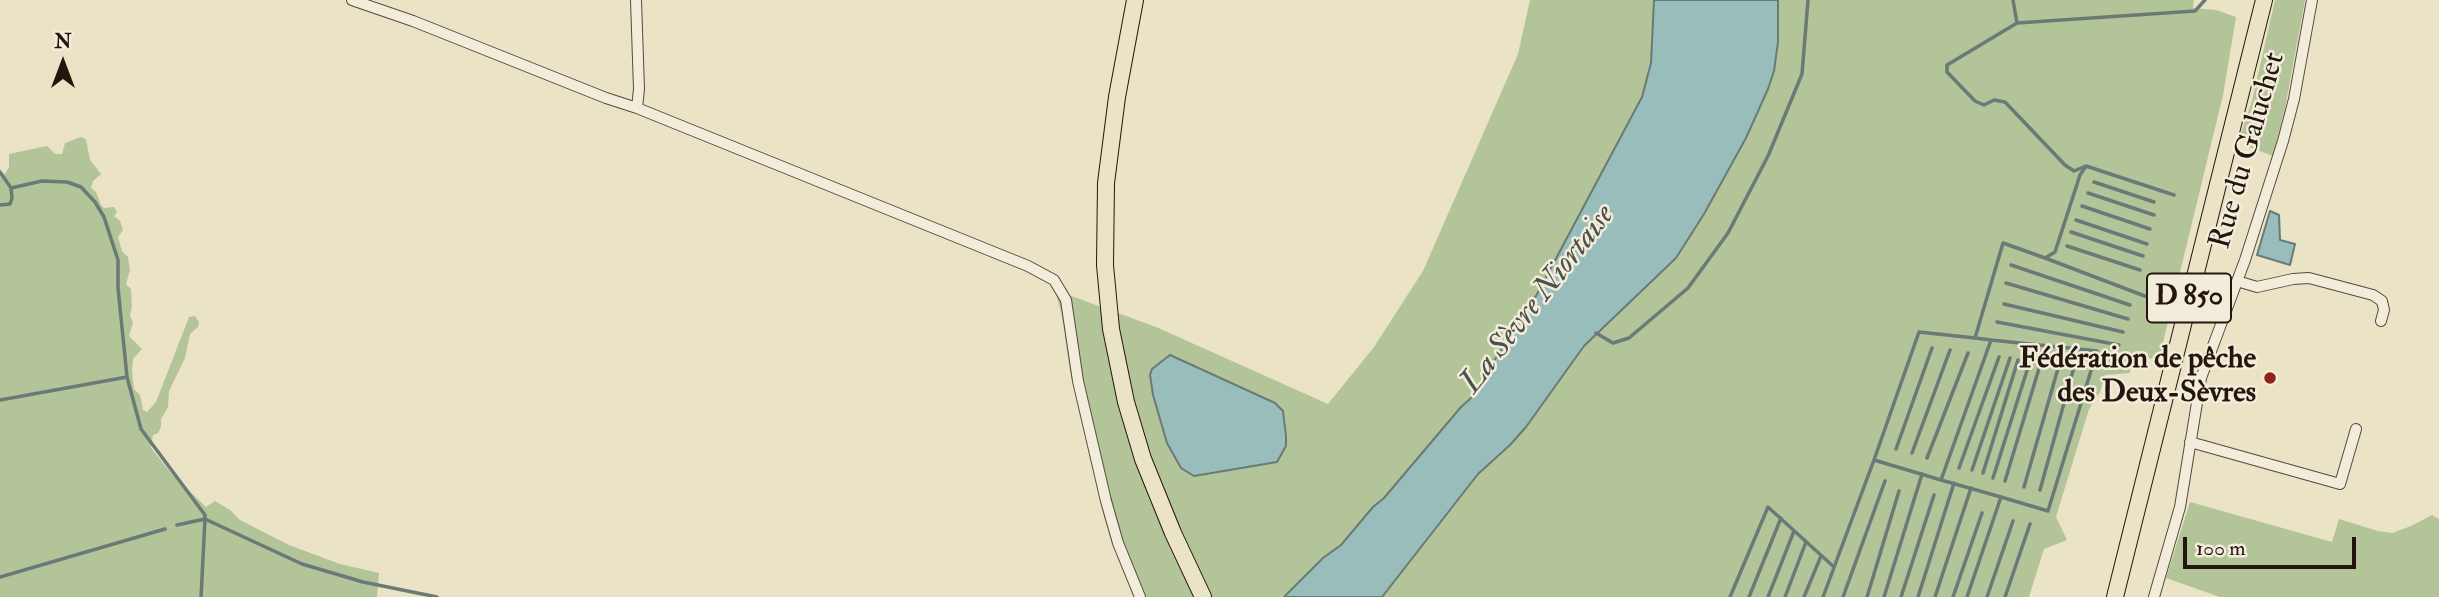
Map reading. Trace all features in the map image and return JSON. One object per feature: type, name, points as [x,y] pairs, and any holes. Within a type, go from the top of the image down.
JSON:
[{"type":"main road","points":[[1135,0],[1117,97],[1106,183],[1105,241],[1109,306],[1118,368],[1136,438],[1158,498],[1202,594]]},
{"type":"main road","name":"D 850","points":[[2115,597],[2264,0]]},
{"type":"street","points":[[352,0],[637,108],[1015,260],[1054,280],[1066,300],[1078,381],[1106,501],[1118,543],[1140,597]]},
{"type":"street","points":[[636,0],[639,89],[637,108]]},
{"type":"street","name":"Rue du Galuchet","points":[[2154,597],[2180,507],[2201,377],[2237,281],[2283,141],[2294,99],[2312,0]]},
{"type":"street","points":[[2237,281],[2257,287],[2309,278],[2373,295],[2384,305],[2381,321]]},
{"type":"street","points":[[2190,442],[2340,484],[2357,429]]},
{"type":"green space","points":[[1530,0],[2194,0],[2193,8],[2216,10],[2236,17],[2223,95],[2159,359],[2141,358],[2131,362],[2130,373],[2105,375],[2100,392],[2089,409],[2056,517],[2067,540],[2044,549],[2029,597],[1134,597],[1112,542],[1096,483],[1070,371],[1062,316],[1055,290],[1156,327],[1328,404],[1374,347],[1423,271],[1518,54]]},
{"type":"green space","points":[[2275,0],[2305,0],[2285,108],[2273,156],[2249,147],[2241,133],[2252,101]]},
{"type":"green space","points":[[81,137],[86,139],[90,160],[101,174],[93,181],[91,188],[104,208],[114,207],[117,212],[114,216],[120,221],[123,230],[118,237],[122,251],[128,257],[130,270],[126,284],[131,289],[130,315],[133,323],[129,336],[142,349],[133,359],[134,389],[140,395],[143,410],[147,412],[156,402],[189,317],[195,316],[199,322],[198,327],[190,334],[185,358],[169,391],[168,407],[161,419],[158,433],[153,435],[151,448],[171,473],[206,507],[215,501],[240,520],[289,545],[340,564],[379,573],[377,597],[0,597],[0,169],[4,175],[9,167],[9,154],[47,146],[55,154],[62,154],[65,143]]},
{"type":"green space","points":[[2190,502],[2332,542],[2339,519],[2392,533],[2432,515],[2439,519],[2439,597],[2220,597],[2166,578]]},
{"type":"water","name":"La Sèvre Niortaise","points":[[1654,0],[1778,0],[1778,42],[1774,71],[1768,89],[1746,138],[1704,214],[1676,258],[1584,346],[1526,427],[1478,474],[1382,597],[1284,597],[1323,558],[1341,545],[1471,398],[1516,320],[1536,296],[1642,97],[1651,63]]},
{"type":"water","points":[[2270,211],[2279,215],[2280,240],[2295,244],[2290,265],[2257,255]]},
{"type":"water","points":[[1170,355],[1275,403],[1283,411],[1286,446],[1277,462],[1194,476],[1181,468],[1167,443],[1150,375],[1152,369]]},
{"type":"waterway","points":[[1596,333],[1613,343],[1629,338],[1688,288],[1728,233],[1768,156],[1802,74],[1808,0]]},
{"type":"waterway","points":[[1967,597],[2001,497],[1941,480],[1991,340],[1975,338],[2003,243],[2045,258],[2055,252],[2080,175],[2086,166],[2074,171],[2065,165],[2005,102],[1994,100],[1984,105],[1975,101],[1947,72],[1947,65],[2017,23],[2013,0]]},
{"type":"waterway","points":[[2017,23],[2195,11],[2205,0]]},
{"type":"waterway","points":[[2086,166],[2174,195]]},
{"type":"waterway","points":[[0,172],[11,188],[12,198],[10,204],[0,205]]},
{"type":"waterway","points":[[11,188],[42,181],[67,182],[81,187],[104,217],[118,260],[118,288],[127,377],[141,429],[205,515],[205,519],[177,525]]},
{"type":"waterway","points":[[2094,182],[2154,202]]},
{"type":"waterway","points":[[2088,193],[2154,215]]},
{"type":"waterway","points":[[2082,206],[2150,229]]},
{"type":"waterway","points":[[2076,220],[2147,244]]},
{"type":"waterway","points":[[2071,232],[2143,256]]},
{"type":"waterway","points":[[2067,246],[2140,270]]},
{"type":"waterway","points":[[2045,258],[2150,298]]},
{"type":"waterway","points":[[2011,265],[2130,305]]},
{"type":"waterway","points":[[2006,283],[2128,319]]},
{"type":"waterway","points":[[2004,304],[2123,332]]},
{"type":"waterway","points":[[1997,322],[2119,345]]},
{"type":"waterway","points":[[1941,480],[1874,460],[1919,332],[1975,338]]},
{"type":"waterway","points":[[1991,340],[2097,351],[2048,511],[2001,497]]},
{"type":"waterway","points":[[1896,449],[1932,348]]},
{"type":"waterway","points":[[1912,453],[1950,350]]},
{"type":"waterway","points":[[1927,458],[1968,353]]},
{"type":"waterway","points":[[1959,468],[1999,357]]},
{"type":"waterway","points":[[1972,470],[2010,358]]},
{"type":"waterway","points":[[1983,473],[2018,360]]},
{"type":"waterway","points":[[1993,478],[2030,361]]},
{"type":"waterway","points":[[2005,481],[2041,362]]},
{"type":"waterway","points":[[2024,487],[2059,365]]},
{"type":"waterway","points":[[2040,490],[2074,367]]},
{"type":"waterway","points":[[0,400],[127,377]]},
{"type":"waterway","points":[[1823,597],[1874,460]]},
{"type":"waterway","points":[[1884,597],[1922,474]]},
{"type":"waterway","points":[[1843,597],[1885,481]]},
{"type":"waterway","points":[[1918,597],[1954,483]]},
{"type":"waterway","points":[[1935,597],[1971,488]]},
{"type":"waterway","points":[[1867,597],[1899,491]]},
{"type":"waterway","points":[[1901,597],[1934,495]]},
{"type":"waterway","points":[[1730,597],[1768,507],[1834,567]]},
{"type":"waterway","points":[[1953,597],[1982,513]]},
{"type":"waterway","points":[[1749,597],[1781,518]]},
{"type":"waterway","points":[[201,597],[205,519],[302,564],[363,582],[437,597]]},
{"type":"waterway","points":[[1987,597],[2013,521]]},
{"type":"waterway","points":[[2005,597],[2030,524]]},
{"type":"waterway","points":[[0,577],[165,529]]},
{"type":"waterway","points":[[1768,597],[1794,531]]},
{"type":"waterway","points":[[1785,597],[1806,542]]},
{"type":"waterway","points":[[1804,597],[1821,556]]},
{"type":"place","name":"Fédération de pêche des Deux-Sèvres","points":[[2270,378]]}]
